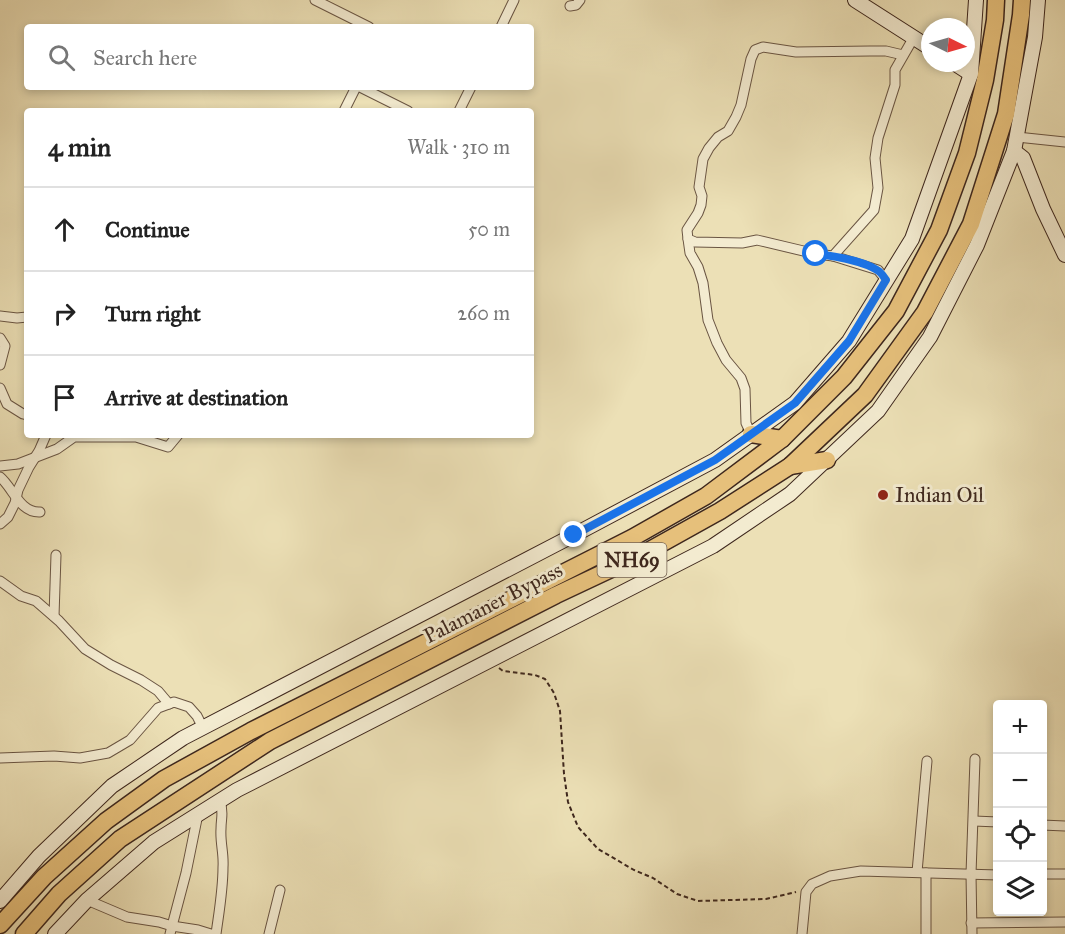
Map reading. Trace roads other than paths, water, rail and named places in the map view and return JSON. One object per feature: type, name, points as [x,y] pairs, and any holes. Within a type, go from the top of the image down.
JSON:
[{"type":"highway","name":"Palamaner Bypass","points":[[0,925],[44,877],[106,821],[164,779],[251,731],[632,538],[706,496],[782,439],[844,377],[896,311],[939,230],[967,153],[985,80],[996,0]]},
{"type":"highway","name":"Palamaner Bypass","points":[[24,934],[60,894],[120,838],[270,741],[556,595],[641,555],[720,511],[790,466],[866,395],[925,312],[971,224],[1006,114],[1022,0]]},
{"type":"highway","points":[[751,434],[782,439]]},
{"type":"highway","points":[[790,466],[827,460]]},
{"type":"street","points":[[315,0],[363,24]]},
{"type":"street","points":[[502,24],[514,0]]},
{"type":"street","points":[[570,6],[576,5],[580,0]]},
{"type":"street","points":[[855,0],[921,42]]},
{"type":"street","points":[[0,901],[39,856],[112,786],[183,738],[715,460],[795,403],[849,341],[912,239],[971,74],[976,0]]},
{"type":"street","points":[[55,934],[87,900],[154,842],[237,790],[713,546],[790,494],[827,460],[878,411],[930,337],[977,245],[1016,144],[1035,37],[1038,0]]},
{"type":"street","points":[[832,256],[874,210],[878,188],[875,158],[878,138],[895,85],[895,70],[914,37]]},
{"type":"street","points":[[751,434],[746,423],[746,389],[717,343],[708,320],[703,283],[690,253],[687,230],[701,205],[702,196],[699,187],[703,159],[718,137],[728,131],[736,117],[755,50],[763,46],[796,52],[886,51],[903,55]]},
{"type":"street","points":[[346,108],[356,90]]},
{"type":"street","points":[[364,90],[402,108]]},
{"type":"street","points":[[460,108],[470,90]]},
{"type":"street","points":[[1016,144],[1065,142]]},
{"type":"street","points":[[1016,144],[1065,255]]},
{"type":"street","points":[[688,239],[695,242],[742,243],[756,240],[868,266],[878,270],[886,280]]},
{"type":"street","points":[[0,316],[24,317]]},
{"type":"street","points":[[0,338],[5,346],[0,365]]},
{"type":"street","points":[[0,388],[7,404],[24,414]]},
{"type":"street","points":[[0,524],[8,517],[28,467],[45,438]]},
{"type":"street","points":[[0,466],[18,464],[35,458],[57,449],[73,438]]},
{"type":"street","points":[[147,438],[168,447],[176,438]]},
{"type":"street","points":[[0,477],[23,506],[33,512],[40,512]]},
{"type":"street","points":[[54,616],[56,555]]},
{"type":"street","points":[[0,581],[21,596],[36,601],[54,616],[85,649],[158,691],[169,704]]},
{"type":"street","points":[[0,758],[54,756],[80,758],[108,753],[130,740],[158,708],[174,702],[189,707],[203,728]]},
{"type":"street","points":[[972,934],[971,874],[975,759]]},
{"type":"street","points":[[926,934],[921,873],[927,760]]},
{"type":"street","points":[[216,934],[224,866],[221,828],[223,809],[220,801]]},
{"type":"street","points":[[171,930],[198,814]]},
{"type":"street","points":[[974,821],[993,822]]},
{"type":"street","points":[[1047,825],[1065,826]]},
{"type":"street","points":[[802,934],[806,891],[812,884],[830,876],[861,871],[993,875]]},
{"type":"street","points":[[1047,874],[1065,874]]},
{"type":"street","points":[[269,934],[280,890]]},
{"type":"street","points":[[87,900],[127,917],[159,922],[171,930],[198,930],[211,934]]},
{"type":"street","points":[[971,923],[1065,922]]},
{"type":"place","name":"Indian Oil","points":[[883,495]]}]
